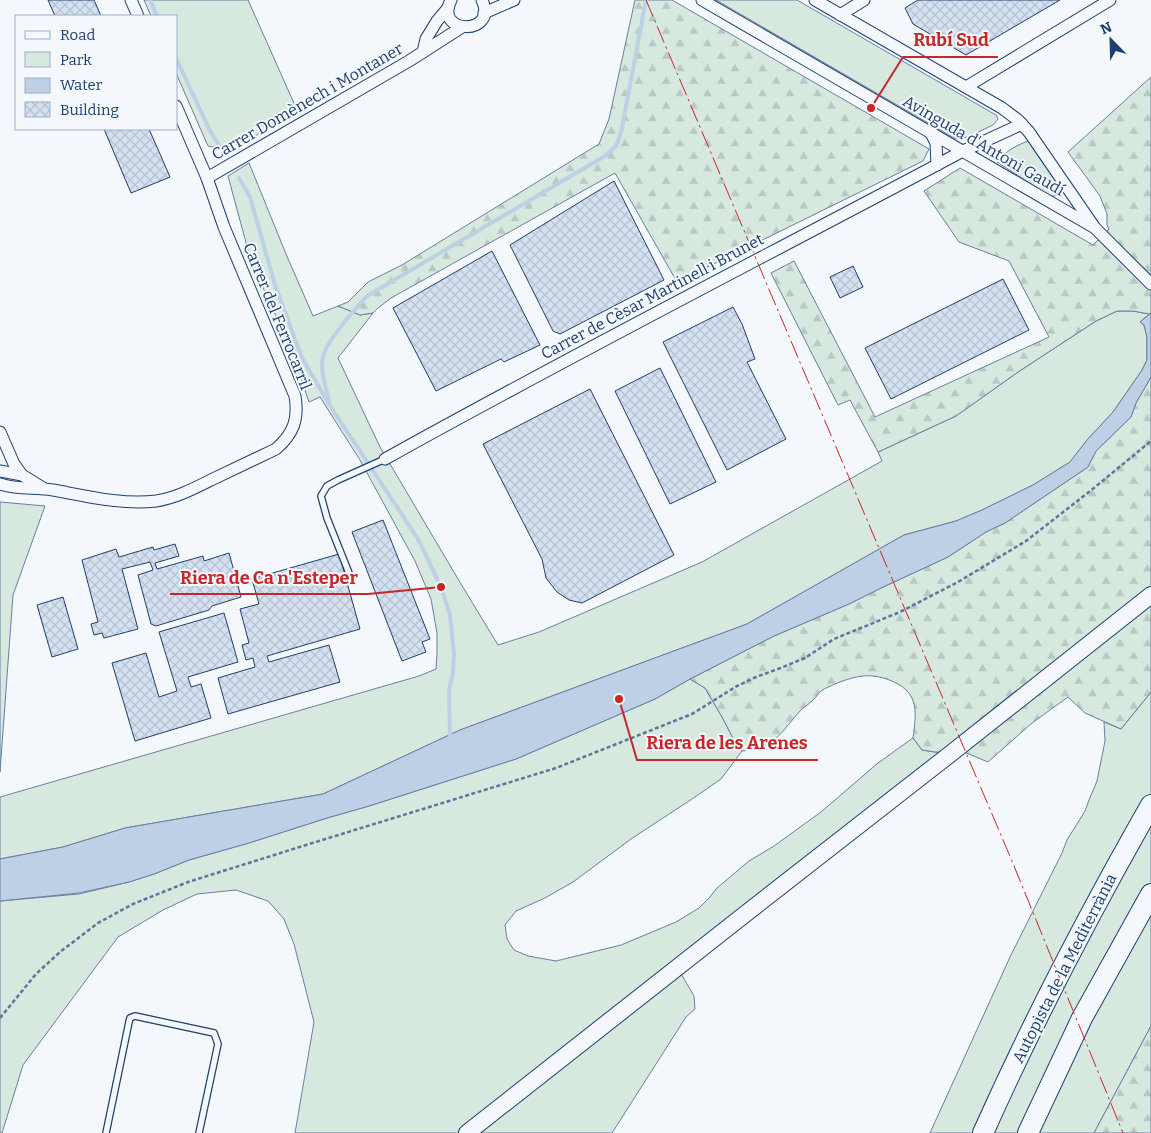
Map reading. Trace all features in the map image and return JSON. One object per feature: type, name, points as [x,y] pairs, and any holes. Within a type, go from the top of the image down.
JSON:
[{"type":"highway","name":"Autopista de la Mediterrània","points":[[983,1133],[1044,1003],[1116,866],[1151,805]]},
{"type":"highway","points":[[1028,1133],[1082,1018],[1151,894]]},
{"type":"main road","points":[[467,1133],[1151,595]]},
{"type":"street","points":[[131,0],[138,15]]},
{"type":"street","points":[[482,0],[484,13],[514,0]]},
{"type":"street","name":"Avinguda d'Antoni Gaudí","points":[[702,0],[1095,228]]},
{"type":"street","name":"Avinguda d'Antoni Gaudí","points":[[816,0],[1002,108],[1022,124],[1095,228],[1151,284]]},
{"type":"street","points":[[840,14],[864,0]]},
{"type":"street","points":[[966,87],[1110,0]]},
{"type":"street","points":[[450,3],[449,14],[452,20],[462,27]]},
{"type":"street","name":"Carrer Domènech i Montaner","points":[[423,52],[426,39],[450,3]]},
{"type":"street","name":"Carrer Domènech i Montaner","points":[[207,178],[423,52],[462,27],[468,28],[478,23],[484,13]]},
{"type":"street","name":"Carrer del Ferrocarril","points":[[0,484],[8,487],[45,489],[104,499],[132,502],[157,501],[180,494],[276,450],[286,440],[292,430],[297,408],[295,396],[178,111]]},
{"type":"street","name":"Carrer de Cèsar Martinell i Brunet","points":[[385,459],[580,352],[962,151],[1022,124]]},
{"type":"street","points":[[931,133],[936,143],[937,165]]},
{"type":"street","name":"Carrer del Ferrocarril","points":[[0,432],[14,464],[22,475]]},
{"type":"street","name":"Carrer del Ferrocarril","points":[[0,471],[22,475],[45,489]]},
{"type":"street","name":"Carrer del Ferrocarril","points":[[0,492],[18,488]]},
{"type":"lane","points":[[349,573],[327,518],[321,496],[327,486],[385,459]]},
{"type":"lane","points":[[106,1133],[129,1022],[130,1018],[135,1016],[214,1033],[218,1044],[200,1133]]},
{"type":"path","points":[[0,1018],[36,974],[60,952],[98,923],[133,904],[188,882],[556,768],[692,714],[756,676],[778,670],[805,658],[834,638],[900,612],[958,582],[1026,541],[1151,441]]},
{"type":"green space","points":[[144,0],[248,0],[297,110],[231,151],[208,146],[178,78],[178,15],[151,15]]},
{"type":"green space","points":[[635,0],[672,0],[929,149],[923,161],[677,282],[615,173],[391,298],[373,313],[360,315],[338,306],[348,302],[368,282],[402,265],[599,144],[609,119]]},
{"type":"green space","points":[[716,0],[797,0],[996,115],[998,119],[993,125],[970,136],[960,139],[954,138]]},
{"type":"green space","points":[[1151,77],[1151,313],[1117,311],[1096,321],[1018,372],[956,416],[878,452],[850,400],[838,405],[771,273],[794,261],[875,417],[1049,337],[1009,261],[959,242],[924,191],[960,168],[1093,245],[1109,229],[1107,214],[1100,196],[1068,152]]},
{"type":"green space","points":[[1028,141],[1056,182],[1059,188],[1058,195],[1050,196],[997,162],[1011,149]]},
{"type":"green space","points":[[249,163],[313,316],[338,306],[360,315],[373,313],[338,358],[380,447],[498,645],[539,632],[702,562],[882,461],[878,452],[956,416],[1018,372],[1096,321],[1117,311],[1149,314],[1140,322],[1144,325],[1147,337],[1147,360],[1113,412],[1070,462],[1033,485],[982,510],[956,521],[904,535],[747,624],[460,730],[323,794],[125,828],[63,847],[0,859],[0,797],[419,676],[436,669],[437,633],[431,599],[415,561],[360,460],[320,397],[309,402],[291,350],[251,261],[228,176]]},
{"type":"green space","points":[[1151,377],[1151,692],[1121,729],[1085,713],[1068,697],[1032,723],[988,762],[964,752],[922,750],[913,738],[915,713],[912,699],[908,692],[886,679],[864,676],[843,681],[821,691],[802,709],[777,738],[763,747],[742,751],[705,688],[690,679],[774,636],[849,604],[948,557],[986,532],[1005,523],[1088,467],[1096,451],[1131,417],[1136,403]]},
{"type":"green space","points":[[0,502],[45,506],[13,595],[0,772]]},
{"type":"green space","points":[[690,679],[705,688],[742,751],[721,779],[631,839],[573,882],[545,898],[516,911],[505,925],[507,939],[514,950],[528,956],[556,961],[621,945],[676,922],[699,908],[717,888],[749,861],[774,846],[821,812],[878,763],[913,738],[922,750],[951,753],[680,972],[694,996],[695,1009],[686,1017],[612,1133],[295,1133],[314,1022],[294,944],[284,919],[268,901],[236,890],[197,894],[163,910],[118,937],[23,1065],[2,1133],[0,1133],[0,901],[79,894],[129,882],[189,860],[369,806],[516,759],[655,699]]},
{"type":"green space","points":[[1151,692],[1151,1026],[1094,1133],[930,1133],[1010,957],[1067,840],[1085,811],[1097,781],[1105,741],[1104,722],[1121,729]]},
{"type":"green space","points":[[1151,1026],[1151,1133],[1094,1133]]},
{"type":"water","points":[[1151,313],[1151,377],[1136,403],[1131,417],[1096,451],[1088,467],[1005,523],[986,532],[948,557],[849,604],[774,636],[655,699],[516,759],[369,806],[189,860],[129,882],[79,893],[0,901],[0,859],[63,847],[125,828],[323,794],[460,730],[747,624],[904,535],[956,521],[1033,485],[1070,462],[1113,412],[1129,389],[1147,360],[1147,337],[1144,325],[1140,322]]},
{"type":"building","points":[[48,0],[94,0],[101,15],[55,15]]},
{"type":"building","points":[[918,0],[1060,0],[966,55],[913,24],[905,8]]},
{"type":"building","points":[[104,130],[149,130],[170,177],[131,193]]},
{"type":"building","points":[[614,181],[664,280],[560,334],[553,331],[510,245]]},
{"type":"building","points":[[492,251],[540,345],[504,362],[501,359],[436,391],[393,308]]},
{"type":"building","points":[[853,266],[863,287],[840,298],[830,277]]},
{"type":"building","points":[[1003,279],[1029,330],[891,399],[865,348]]},
{"type":"building","points":[[733,307],[742,324],[755,359],[747,362],[786,439],[727,470],[663,342]]},
{"type":"building","points":[[660,368],[716,482],[670,504],[615,391]]},
{"type":"building","points":[[590,389],[674,555],[582,603],[569,600],[557,592],[546,578],[542,559],[483,444]]},
{"type":"building","points":[[383,520],[430,639],[422,642],[426,652],[402,661],[352,532]]},
{"type":"building","points":[[175,544],[179,556],[155,563],[157,569],[203,556],[204,561],[229,553],[241,597],[212,606],[209,610],[156,626],[151,624],[138,575],[153,570],[150,562],[122,569],[138,629],[104,638],[102,633],[94,635],[91,624],[98,622],[82,560],[116,549],[119,557],[153,547],[154,550]]},
{"type":"building","points":[[339,554],[360,629],[267,656],[269,662],[329,645],[340,682],[228,714],[218,678],[255,667],[253,658],[246,660],[242,645],[249,643],[240,609],[259,604],[252,579]]},
{"type":"building","points":[[63,597],[78,649],[52,657],[37,605]]},
{"type":"building","points":[[224,613],[238,662],[188,677],[191,687],[201,684],[211,718],[135,741],[112,663],[146,653],[159,697],[177,691],[159,632]]},
{"type":"waterway","points":[[150,0],[157,15]]},
{"type":"waterway","points":[[329,401],[322,368],[325,351],[342,325],[367,296],[605,156],[616,146],[621,133],[646,0]]},
{"type":"waterway","points":[[178,62],[209,129],[220,147]]},
{"type":"waterway","points":[[239,178],[250,197],[275,285],[302,358],[329,404],[418,539],[441,587],[450,615],[454,654],[453,673],[449,690],[450,738]]},
{"type":"power","points":[[646,0],[1012,861],[1123,1133]]},
{"type":"place","name":"Rubí Sud","points":[[871,108]]},
{"type":"place","name":"Riera de Ca n'Esteper","points":[[441,587]]},
{"type":"place","name":"Riera de les Arenes","points":[[619,699]]}]
